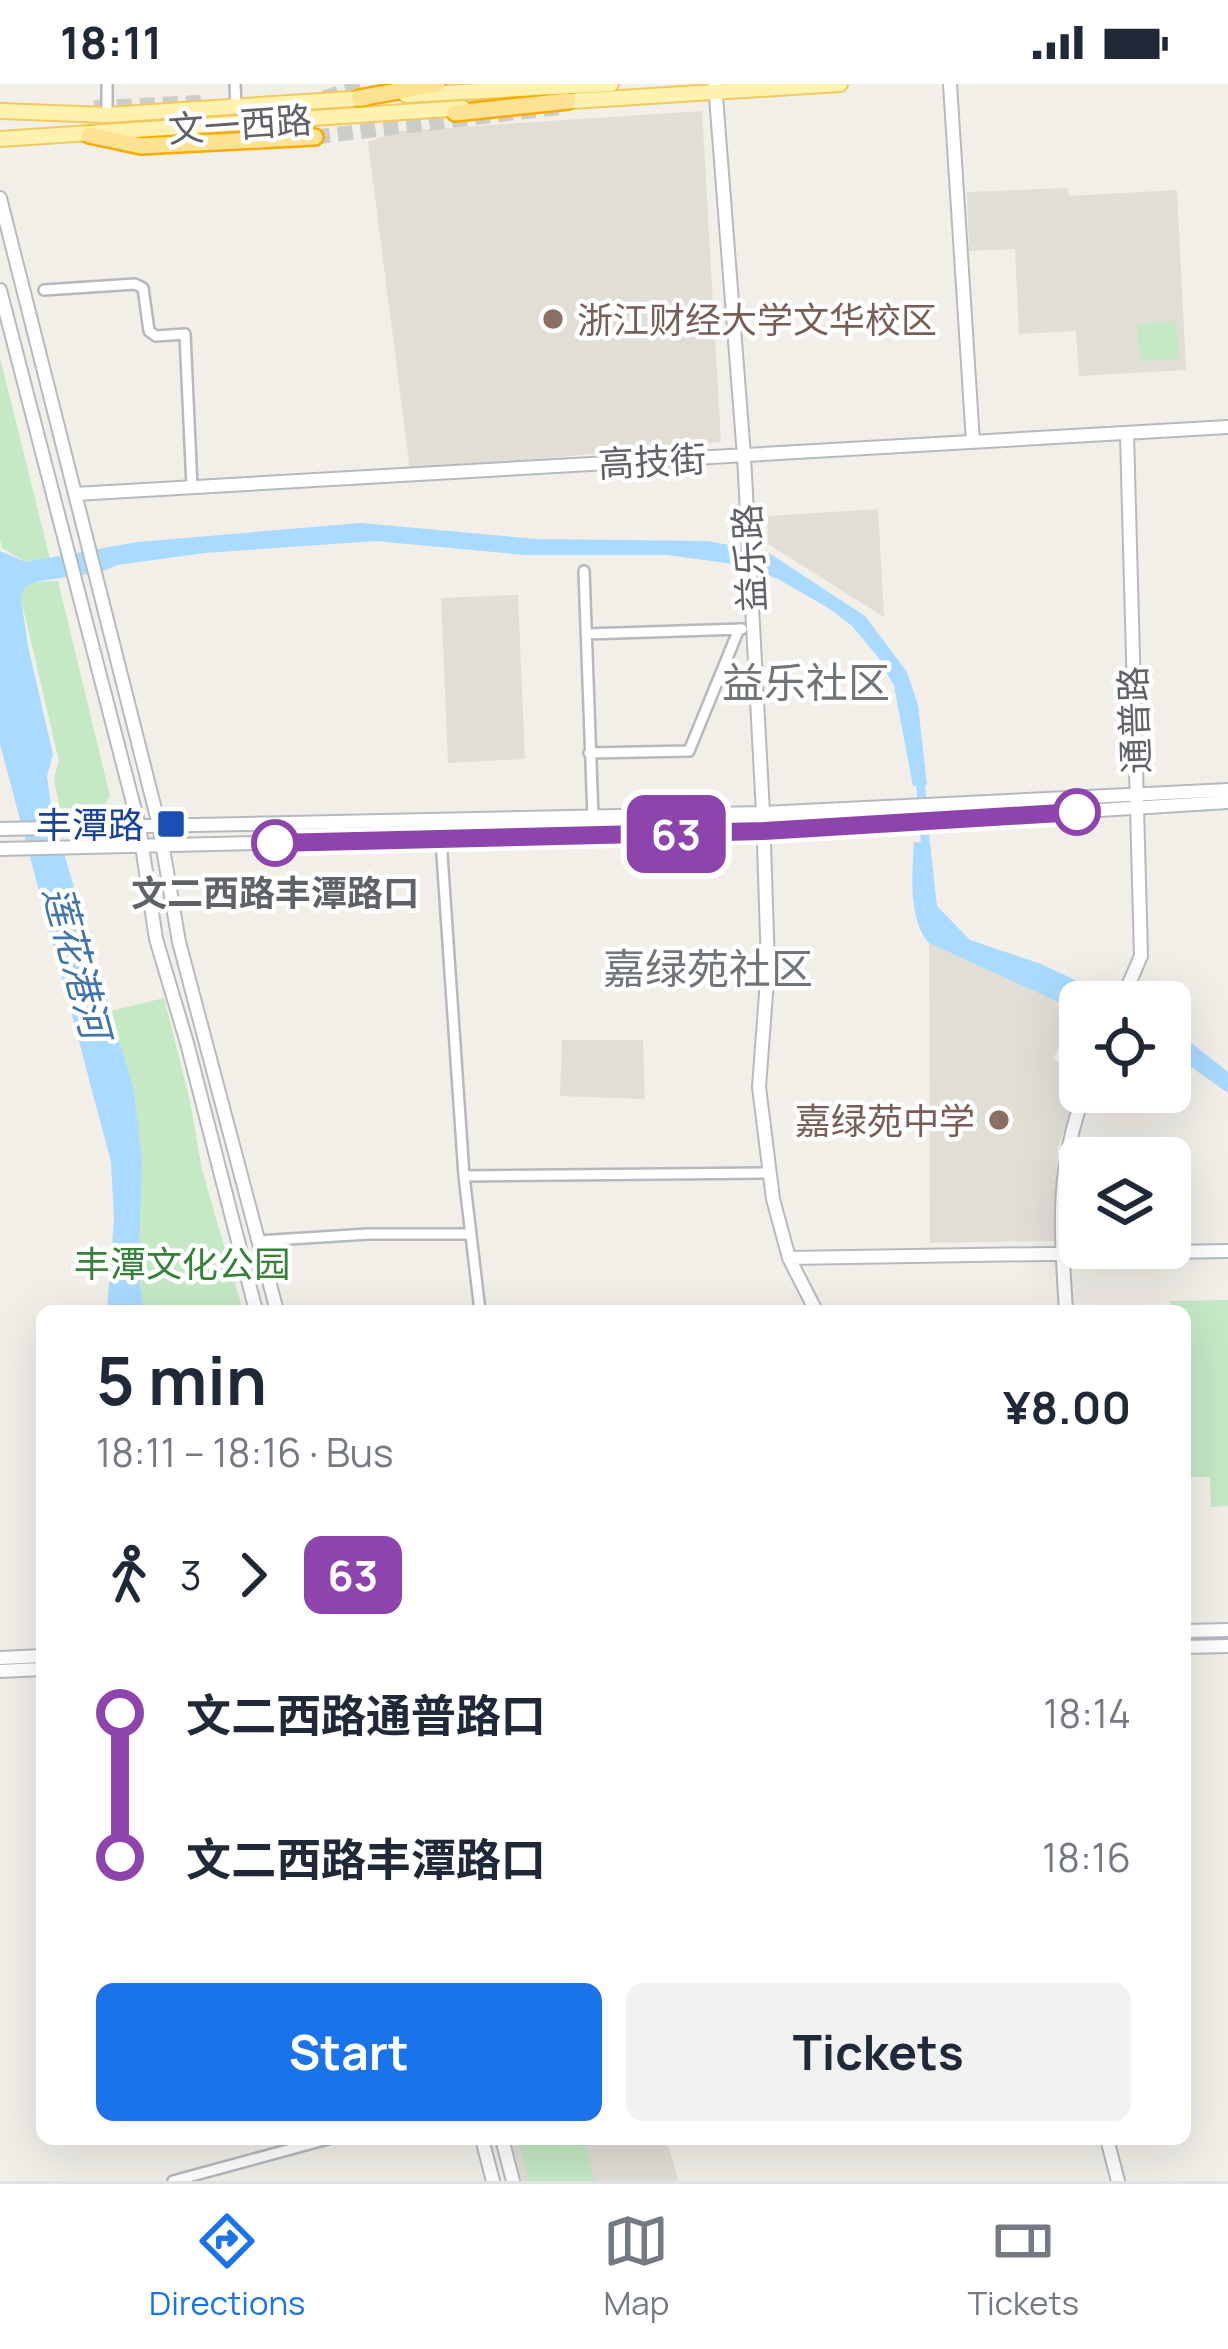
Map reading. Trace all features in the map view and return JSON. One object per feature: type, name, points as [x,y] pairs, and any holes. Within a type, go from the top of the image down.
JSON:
[{"type":"highway","points":[[355,94],[436,84]]},
{"type":"highway","points":[[455,113],[568,101]]},
{"type":"highway","points":[[89,135],[141,146],[315,137]]},
{"type":"main road","name":"文一西路","points":[[0,111],[107,115],[355,94],[611,84]]},
{"type":"main road","name":"文一西路","points":[[0,140],[716,88],[840,84]]},
{"type":"main road","points":[[950,84],[973,442]]},
{"type":"main road","name":"益乐路","points":[[716,88],[744,456],[746,629],[764,813],[768,967],[759,1087],[770,1173],[789,1258],[813,1305]]},
{"type":"main road","points":[[0,198],[159,825],[179,942],[275,1305]]},
{"type":"main road","points":[[0,290],[140,826],[156,939],[188,1043],[254,1305]]},
{"type":"main road","name":"高技街","points":[[75,494],[1228,428]]},
{"type":"main road","name":"通普路","points":[[1127,434],[1141,956],[1130,981]]},
{"type":"main road","points":[[0,849],[764,831],[953,819],[1228,790]]},
{"type":"main road","points":[[0,829],[764,813],[953,803],[1228,802]]},
{"type":"main road","points":[[1191,1251],[1228,1251]]},
{"type":"main road","points":[[789,1258],[1059,1253]]},
{"type":"main road","points":[[1064,1269],[1066,1305]]},
{"type":"main road","points":[[1191,1631],[1228,1630]]},
{"type":"main road","points":[[1191,1647],[1228,1646]]},
{"type":"main road","points":[[0,1658],[36,1657]]},
{"type":"main road","points":[[0,1670],[36,1669]]},
{"type":"main road","points":[[484,2145],[493,2181]]},
{"type":"main road","points":[[504,2145],[513,2181]]},
{"type":"main road","points":[[1109,2145],[1118,2181]]},
{"type":"street","points":[[107,84],[107,115]]},
{"type":"street","points":[[235,84],[236,107]]},
{"type":"street","points":[[44,290],[135,284],[143,288],[149,331],[156,336],[184,334],[192,487]]},
{"type":"street","points":[[584,571],[593,817]]},
{"type":"street","points":[[586,634],[746,629],[689,751],[589,754]]},
{"type":"street","points":[[441,840],[464,1176],[479,1305]]},
{"type":"street","points":[[464,1176],[770,1173]]},
{"type":"street","points":[[258,1241],[471,1234]]},
{"type":"street","points":[[173,2181],[218,2175],[310,2145]]},
{"type":"shaded area","name":"浙江财经大学文华校区","points":[[702,111],[721,442],[410,471],[368,142],[399,131]]},
{"type":"shaded area","points":[[1068,188],[1069,196],[1177,190],[1186,370],[1079,376],[1076,331],[1019,334],[1015,249],[969,251],[967,192]]},
{"type":"shaded area","points":[[878,509],[884,617],[768,544],[767,516]]},
{"type":"shaded area","points":[[518,595],[525,759],[448,763],[441,598]]},
{"type":"shaded area","name":"嘉绿苑中学","points":[[929,943],[1059,1002],[1059,1047],[1053,1059],[1059,1062],[1059,1113],[1071,1113],[1057,1149],[1056,1241],[930,1243]]},
{"type":"shaded area","points":[[562,1040],[643,1040],[645,1099],[560,1096]]},
{"type":"shaded area","points":[[509,2145],[668,2145],[679,2181],[518,2181]]},
{"type":"green space","points":[[1176,321],[1179,359],[1140,361],[1137,324]]},
{"type":"green space","points":[[0,358],[50,559],[26,562],[2,548]]},
{"type":"green space","points":[[58,581],[110,796],[103,807],[60,810],[54,778],[59,761],[21,599],[23,588],[34,582]]},
{"type":"green space","name":"丰潭文化公园","points":[[164,998],[202,1170],[241,1305],[136,1305],[103,1013]]},
{"type":"green space","points":[[1228,1300],[1228,1506],[1211,1507],[1210,1477],[1191,1477],[1191,1305],[1170,1305],[1170,1301]]},
{"type":"green space","points":[[520,2145],[586,2145],[595,2181],[529,2181]]},
{"type":"water","name":"莲花港河","points":[[361,523],[536,539],[708,541],[769,553],[865,616],[907,672],[918,705],[927,785],[913,786],[894,686],[852,626],[778,579],[741,565],[667,555],[525,555],[375,541],[205,553],[117,565],[24,588],[21,599],[28,646],[53,755],[47,776],[52,813],[134,1091],[142,1162],[138,1273],[143,1305],[107,1305],[114,1219],[111,1162],[0,744],[0,551],[26,562],[137,542]]},
{"type":"water","points":[[914,842],[930,843],[937,906],[970,940],[1077,981],[1059,981],[1059,1002],[929,943],[914,909]]},
{"type":"water","points":[[1191,1043],[1228,1072],[1228,1093],[1191,1067]]},
{"type":"waterway","points":[[920,777],[926,850]]},
{"type":"tunnel","points":[[324,98],[367,84]]},
{"type":"tunnel","points":[[452,104],[512,100]]},
{"type":"tunnel","points":[[94,108],[207,102]]},
{"type":"tunnel","points":[[315,137],[562,107]]},
{"type":"bus line","name":"63","points":[[275,843],[764,831],[1077,812]]},
{"type":"place","name":"浙江财经大学文华校区","points":[[553,319]]},
{"type":"place","name":"丰潭路","points":[[171,824]]},
{"type":"place","name":"文二西路丰潭路口","points":[[275,843]]},
{"type":"place","name":"嘉绿苑中学","points":[[999,1120]]},
{"type":"district","name":"益乐社区","points":[[806,682]]},
{"type":"district","name":"嘉绿苑社区","points":[[708,968]]}]
